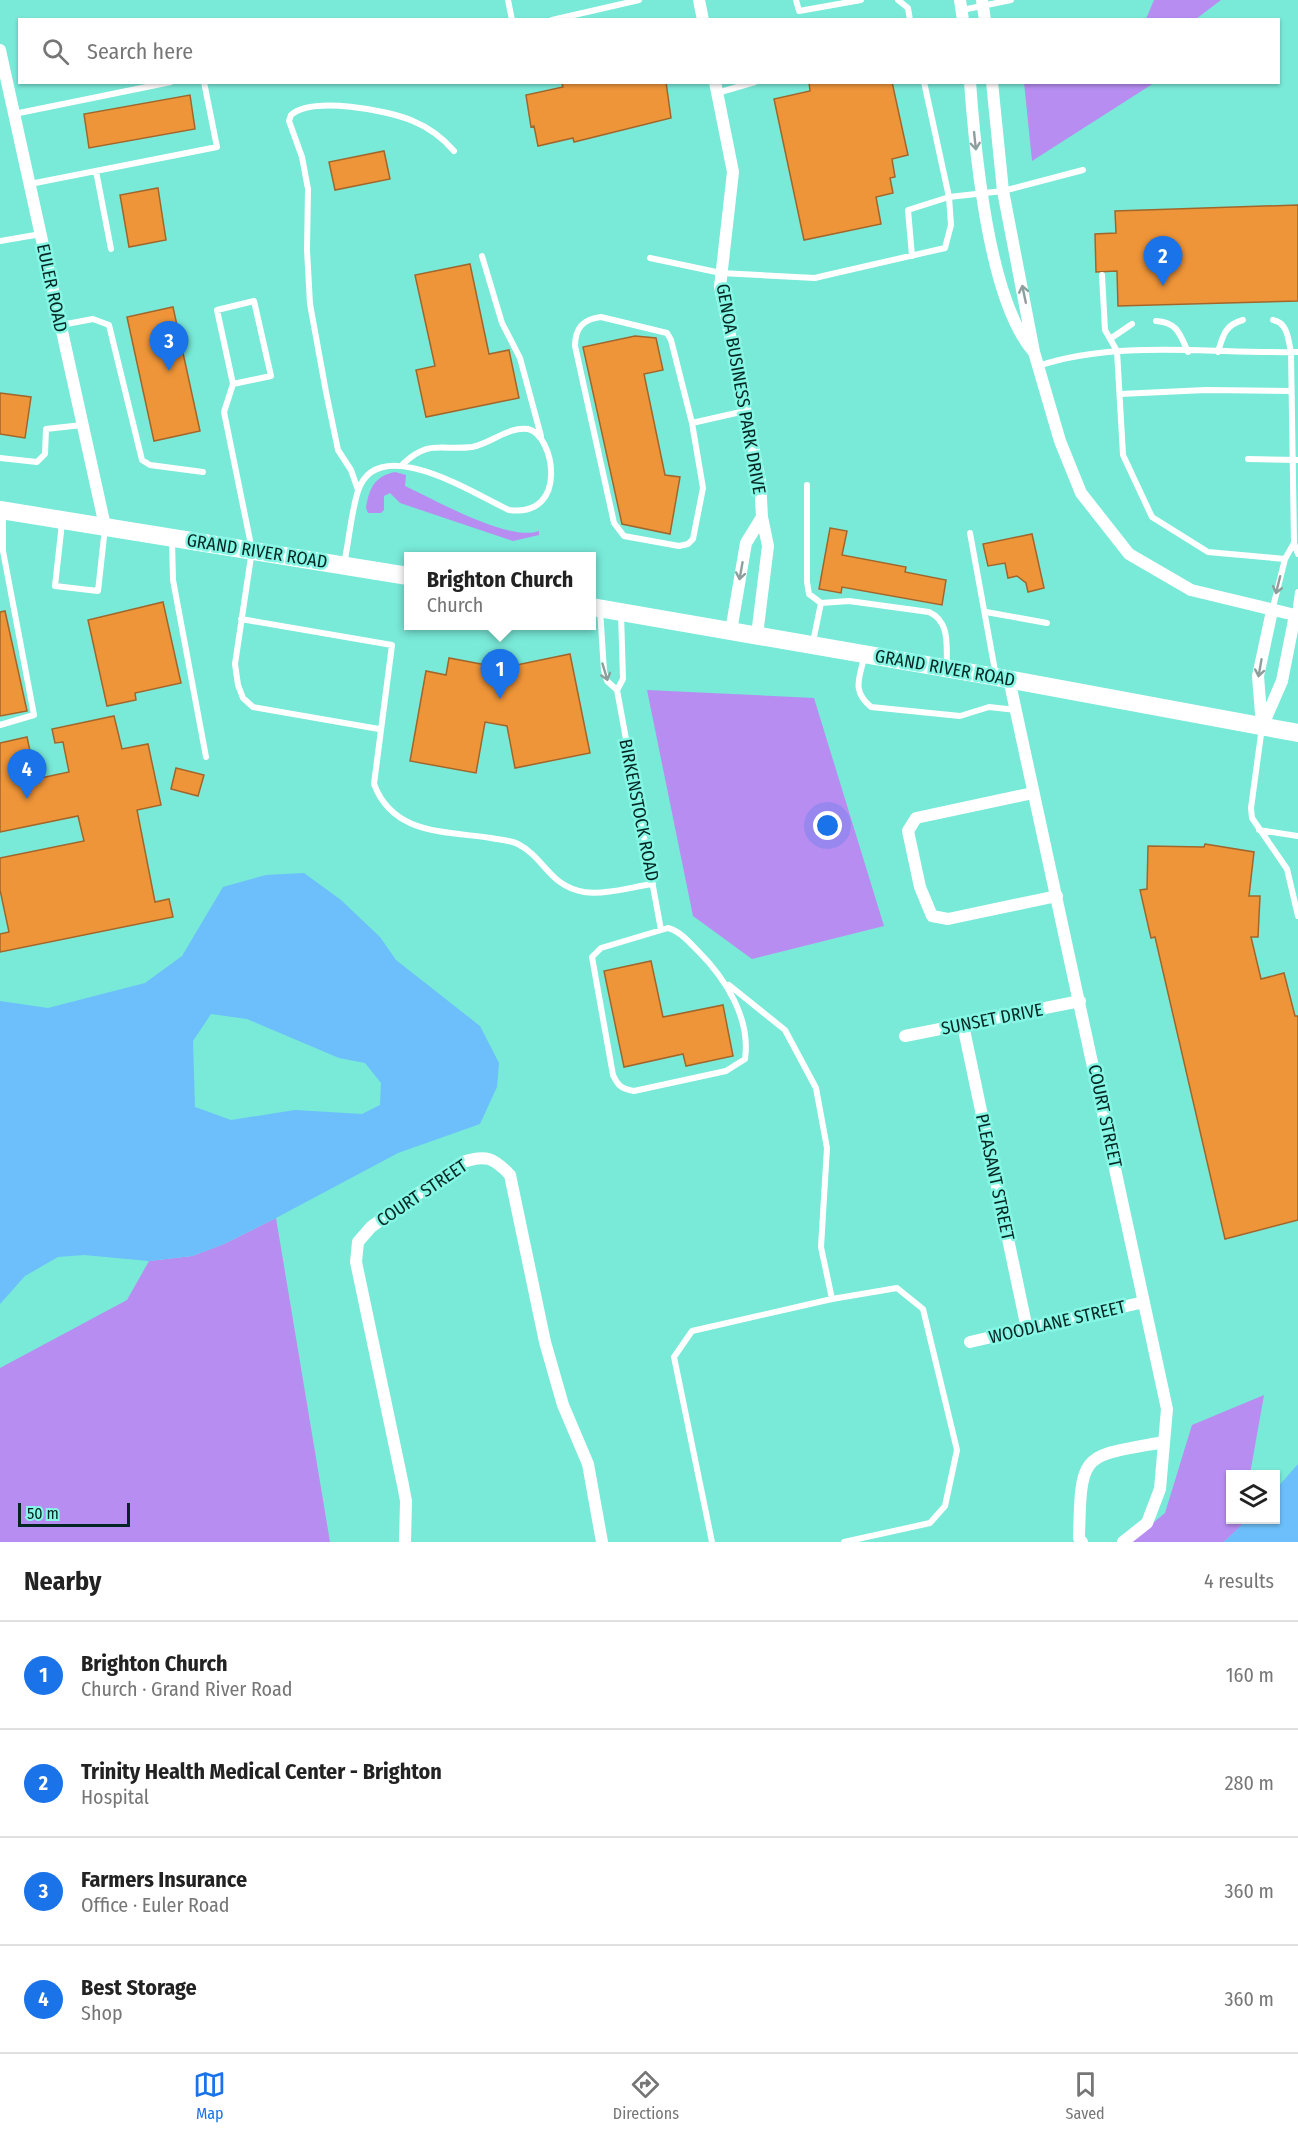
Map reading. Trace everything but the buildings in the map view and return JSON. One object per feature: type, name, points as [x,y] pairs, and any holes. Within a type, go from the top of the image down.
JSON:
[{"type":"main road","name":"GRAND RIVER ROAD","points":[[1,511],[105,525],[404,575]]},
{"type":"main road","name":"GRAND RIVER ROAD","points":[[596,608],[947,668],[1298,733]]},
{"type":"street","points":[[699,0],[703,18]]},
{"type":"street","points":[[982,3],[985,18]]},
{"type":"street","name":"EULER ROAD","points":[[0,50],[105,525]]},
{"type":"street","points":[[970,84],[982,194],[1008,306],[1021,337],[1034,352]]},
{"type":"street","points":[[992,84],[996,141],[1003,191],[1034,352],[1060,441],[1081,494],[1129,554],[1191,590],[1296,615],[1282,681],[1262,727]]},
{"type":"street","name":"GENOA BUSINESS PARK DRIVE","points":[[716,88],[733,172],[720,287],[760,480],[762,517],[768,546],[757,635]]},
{"type":"street","name":"GENOA BUSINESS PARK DRIVE","points":[[731,631],[746,543],[762,517]]},
{"type":"street","points":[[1262,727],[1258,676],[1272,611]]},
{"type":"street","name":"COURT STREET","points":[[1003,678],[1016,710],[1167,1409],[1160,1489],[1147,1523],[1122,1542]]},
{"type":"street","points":[[1033,793],[1003,797],[916,818],[908,831],[920,887],[932,916],[948,919],[1057,896]]},
{"type":"street","name":"SUNSET DRIVE","points":[[905,1036],[1080,1001]]},
{"type":"street","name":"PLEASANT STREET","points":[[963,1024],[1027,1329]]},
{"type":"street","name":"COURT STREET","points":[[405,1542],[406,1501],[356,1262],[358,1242],[371,1227],[463,1162],[478,1157],[497,1161],[510,1175],[556,1382],[588,1464],[602,1542]]},
{"type":"street","name":"WOODLANE STREET","points":[[970,1342],[1144,1302]]},
{"type":"street","points":[[1082,1542],[1079,1538],[1080,1484],[1088,1463],[1105,1453],[1164,1442]]},
{"type":"lane","points":[[508,0],[512,18]]},
{"type":"lane","points":[[561,18],[639,0]]},
{"type":"lane","points":[[796,0],[799,11],[797,18]]},
{"type":"lane","points":[[799,11],[861,0]]},
{"type":"lane","points":[[898,0],[908,8],[910,18]]},
{"type":"lane","points":[[962,10],[982,3],[1011,0]]},
{"type":"lane","points":[[14,114],[161,84]]},
{"type":"lane","points":[[30,184],[217,147],[204,84]]},
{"type":"lane","points":[[716,88],[742,84]]},
{"type":"lane","points":[[650,258],[721,273],[815,278],[945,248],[951,225],[949,197],[924,84]]},
{"type":"lane","points":[[358,490],[351,470],[338,450],[326,392],[310,304],[307,250],[308,189],[302,157],[289,121],[291,115],[305,106],[384,112],[412,120],[440,135],[454,151]]},
{"type":"lane","points":[[912,256],[908,210],[949,197],[1003,191],[1083,170]]},
{"type":"lane","points":[[96,171],[111,249]]},
{"type":"lane","points":[[0,241],[40,234]]},
{"type":"lane","points":[[344,565],[358,490],[367,476],[383,466],[403,464],[421,469],[509,510],[523,512],[537,507],[546,497],[551,485],[550,462],[520,358],[502,323],[482,256]]},
{"type":"lane","points":[[1102,275],[1105,330],[1117,351],[1123,455],[1152,517],[1208,552],[1285,559]]},
{"type":"lane","points":[[233,384],[271,376],[254,301],[217,310],[233,384],[224,412],[252,550],[235,664],[241,691],[253,707],[379,729]]},
{"type":"lane","points":[[601,317],[667,333],[671,340],[692,423],[703,488],[693,539],[688,544],[679,546],[624,536],[617,531],[614,523],[575,346],[575,335],[580,325],[590,318],[601,317]]},
{"type":"lane","points":[[61,325],[93,319],[102,320],[109,325],[142,460],[150,465],[203,472]]},
{"type":"lane","points":[[1218,352],[1226,328],[1243,320]]},
{"type":"lane","points":[[1273,320],[1280,321],[1287,330],[1294,352],[1290,391],[1295,460],[1294,543],[1298,554]]},
{"type":"lane","points":[[1156,321],[1169,321],[1177,327],[1188,352]]},
{"type":"lane","points":[[1110,339],[1132,324]]},
{"type":"lane","points":[[1038,366],[1059,359],[1117,351],[1294,352]]},
{"type":"lane","points":[[1120,394],[1206,390],[1290,391]]},
{"type":"lane","points":[[692,423],[746,411]]},
{"type":"lane","points":[[0,459],[37,462],[45,454],[46,429],[83,425]]},
{"type":"lane","points":[[403,464],[424,448],[470,447],[490,443],[519,429],[531,429],[541,436]]},
{"type":"lane","points":[[1248,459],[1295,460]]},
{"type":"lane","points":[[807,485],[807,582],[810,594],[821,603],[849,601],[929,612],[938,616],[946,632],[947,668]]},
{"type":"lane","points":[[0,725],[34,715],[2,560],[1,511]]},
{"type":"lane","points":[[63,519],[55,586],[98,591],[105,525]]},
{"type":"lane","points":[[970,533],[986,612],[1003,678]]},
{"type":"lane","points":[[172,537],[173,580],[206,757]]},
{"type":"lane","points":[[1272,611],[1285,559],[1294,543]]},
{"type":"lane","points":[[1296,615],[1298,591]]},
{"type":"lane","points":[[812,645],[821,603]]},
{"type":"lane","name":"BIRKENSTOCK ROAD","points":[[596,608],[604,671],[607,681],[617,690],[661,930]]},
{"type":"lane","name":"BIRKENSTOCK ROAD","points":[[617,690],[623,679],[621,612]]},
{"type":"lane","points":[[986,612],[1047,623]]},
{"type":"lane","points":[[241,619],[392,645],[379,729],[374,784],[380,800],[394,816],[413,825],[518,844],[556,881],[568,888],[603,892],[653,884]]},
{"type":"lane","points":[[865,654],[858,685],[860,698],[871,707],[960,716],[989,707],[1016,710]]},
{"type":"lane","points":[[1262,727],[1251,808],[1252,818],[1287,869],[1298,916]]},
{"type":"lane","points":[[1259,830],[1298,836]]},
{"type":"lane","points":[[728,985],[739,1016],[746,1047],[745,1059],[726,1071],[634,1091],[624,1089],[617,1084],[591,957],[601,948],[661,930],[674,930],[712,965],[728,985],[785,1030],[816,1088],[827,1148],[821,1247],[832,1299]]},
{"type":"lane","points":[[712,1542],[674,1357],[692,1331],[832,1299],[897,1288],[923,1309],[957,1450],[945,1506],[930,1523],[844,1542]]},
{"type":"shaded area","points":[[1154,0],[1221,0],[1197,18],[1146,18]]},
{"type":"shaded area","points":[[1024,84],[1152,84],[1032,161]]},
{"type":"shaded area","points":[[395,472],[406,475],[405,486],[472,518],[510,531],[526,533],[539,531],[539,535],[513,541],[400,503],[390,493],[384,496],[384,510],[381,513],[368,513],[367,501],[374,484],[382,476]]},
{"type":"shaded area","points":[[647,690],[814,698],[884,926],[752,959],[693,916]]},
{"type":"shaded area","points":[[276,1218],[330,1542],[0,1542],[0,1368],[127,1300],[149,1261],[192,1256],[224,1244]]},
{"type":"shaded area","points":[[1264,1395],[1251,1470],[1226,1470],[1226,1524],[1242,1525],[1224,1542],[1130,1542],[1165,1513],[1192,1425]]},
{"type":"water","points":[[304,873],[341,900],[380,937],[396,960],[480,1026],[499,1063],[497,1087],[480,1124],[398,1153],[224,1244],[192,1256],[149,1261],[84,1255],[58,1257],[25,1276],[0,1304],[0,1001],[48,1008],[145,983],[182,956],[223,887],[266,875]],"holes":[[[211,1014],[247,1019],[339,1058],[365,1063],[381,1083],[380,1105],[362,1114],[295,1110],[231,1120],[195,1107],[193,1041]]]},
{"type":"water","points":[[1298,1464],[1298,1542],[1224,1542],[1243,1524],[1280,1524],[1280,1484]]},
{"type":"place","name":"Trinity Health Medical Center - Brighton","points":[[1163,286]]},
{"type":"place","name":"Farmers Insurance","points":[[169,371]]},
{"type":"place","name":"Brighton Church","points":[[500,699]]},
{"type":"place","name":"Best Storage","points":[[27,799]]}]
